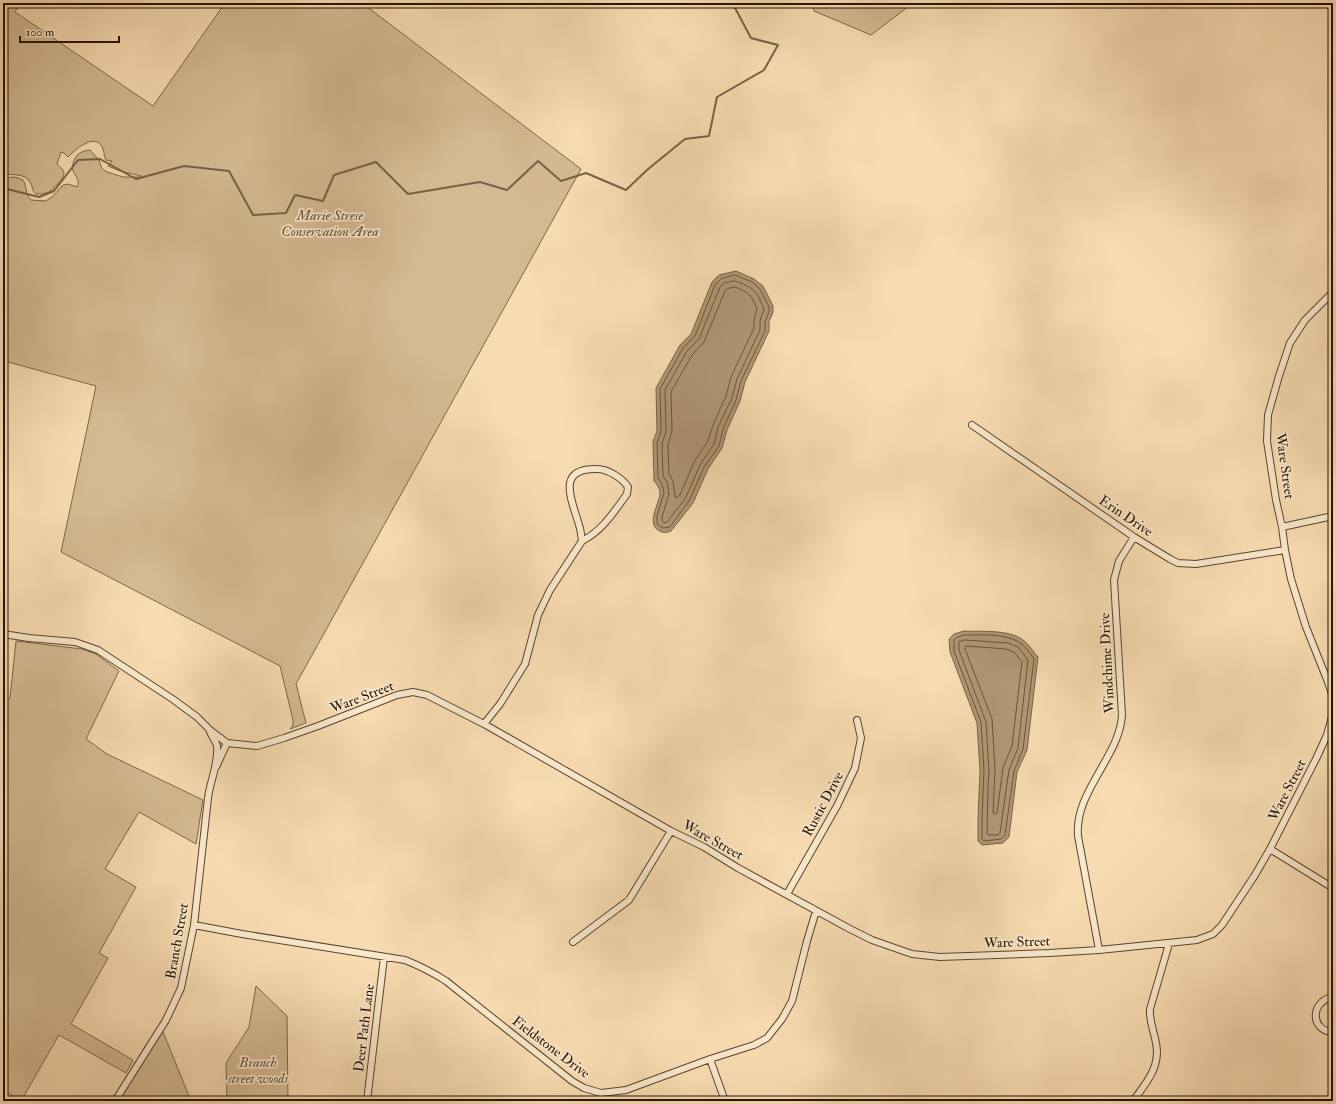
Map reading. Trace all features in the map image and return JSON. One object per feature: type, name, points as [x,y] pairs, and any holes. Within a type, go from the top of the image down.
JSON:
[{"type":"street","name":"Ware Street","points":[[1333,292],[1305,320],[1290,343],[1268,415],[1267,441],[1285,550],[1297,599],[1309,635],[1328,682],[1333,703]]},
{"type":"street","name":"Erin Drive","points":[[972,425],[1134,537],[1163,556],[1178,563],[1196,564],[1285,550]]},
{"type":"street","points":[[484,724],[500,704],[525,664],[538,615],[550,590],[582,541],[599,529],[627,494],[628,487],[625,483],[603,469],[582,470],[571,478],[569,488],[580,527],[582,541]]},
{"type":"street","points":[[1282,527],[1333,516]]},
{"type":"street","name":"Windchime Drive","points":[[1099,950],[1078,836],[1078,821],[1081,809],[1121,728],[1122,715],[1114,580],[1119,561],[1134,537]]},
{"type":"street","points":[[3,634],[75,642],[98,650],[174,700],[228,743]]},
{"type":"street","name":"Ware Street","points":[[228,743],[257,746],[318,726],[397,695],[413,692],[427,695],[484,724],[671,830],[704,847],[738,868],[872,940],[912,954],[940,957],[1099,950],[1169,944],[1197,940],[1213,934],[1218,930],[1234,908],[1270,848],[1319,753],[1327,735],[1333,713]]},
{"type":"street","name":"Rustic Drive","points":[[787,894],[837,806],[855,768],[861,738],[857,720]]},
{"type":"street","name":"Branch Street","points":[[208,728],[217,746],[215,768]]},
{"type":"street","name":"Branch Street","points":[[114,1101],[166,1020],[181,988],[194,925],[210,785],[215,768],[228,743]]},
{"type":"street","points":[[573,942],[629,900],[671,830]]},
{"type":"street","points":[[1270,848],[1333,888]]},
{"type":"street","name":"Fieldstone Drive","points":[[194,925],[405,960],[416,964],[446,981],[572,1081],[591,1091],[600,1093],[626,1090],[710,1059],[754,1045],[767,1038],[774,1030],[792,1001],[816,910]]},
{"type":"street","points":[[1133,1101],[1152,1075],[1157,1062],[1157,1049],[1150,1020],[1150,1009],[1169,944]]},
{"type":"street","name":"Deer Path Lane","points":[[367,1101],[384,957]]},
{"type":"street","points":[[1333,997],[1322,1001],[1316,1011],[1316,1016],[1320,1027],[1324,1030],[1333,1032]]},
{"type":"street","points":[[710,1059],[725,1101]]},
{"type":"green space","name":"Marie Strese Conservation Area","points":[[3,3],[21,3],[15,12],[153,106],[225,3],[362,3],[581,169],[296,684],[306,723],[290,729],[293,725],[293,720],[280,666],[61,552],[96,386],[8,362],[3,384],[3,178],[15,177],[23,180],[31,200],[46,201],[63,185],[68,184],[77,187],[78,180],[72,168],[74,161],[77,155],[90,150],[99,160],[102,169],[107,172],[123,177],[141,176],[120,171],[108,166],[112,161],[106,160],[101,145],[93,141],[84,144],[68,157],[61,152],[57,164],[62,168],[64,176],[51,191],[47,193],[36,194],[30,182],[25,177],[3,174]]},
{"type":"green space","points":[[812,3],[913,3],[871,35],[814,11]]},
{"type":"green space","points":[[16,641],[82,649],[96,654],[119,671],[86,739],[107,754],[203,800],[196,844],[139,812],[105,869],[136,887],[99,953],[108,958],[71,1024],[133,1060],[126,1073],[59,1035],[21,1101],[3,1090],[3,701],[10,698]]},
{"type":"green space","name":"Branch street woods","points":[[256,986],[287,1016],[288,1101],[227,1101],[226,1063],[249,1027]]},
{"type":"green space","name":"Branch street woods","points":[[161,1027],[191,1101],[112,1101]]},
{"type":"water","points":[[736,271],[754,279],[763,286],[773,306],[773,312],[769,322],[769,331],[745,382],[740,401],[727,430],[722,448],[708,469],[693,503],[671,531],[663,532],[656,529],[653,519],[660,496],[658,486],[654,481],[653,442],[657,431],[656,388],[680,345],[691,334],[712,282],[719,275]]},
{"type":"water","points":[[964,631],[995,632],[1017,636],[1027,644],[1038,657],[1027,750],[1017,772],[1009,837],[1003,843],[982,845],[978,841],[980,770],[977,723],[950,652],[949,639],[954,634]]},
{"type":"waterway","points":[[3,188],[39,197],[54,191],[78,160],[100,159],[136,179],[184,166],[229,171],[253,215],[286,213],[295,195],[323,201],[334,175],[376,162],[408,194],[480,182],[507,190],[538,161],[561,181],[586,173],[626,190],[647,170],[685,139],[709,136],[717,97],[764,70],[778,45],[751,38],[734,6],[734,3]]}]
